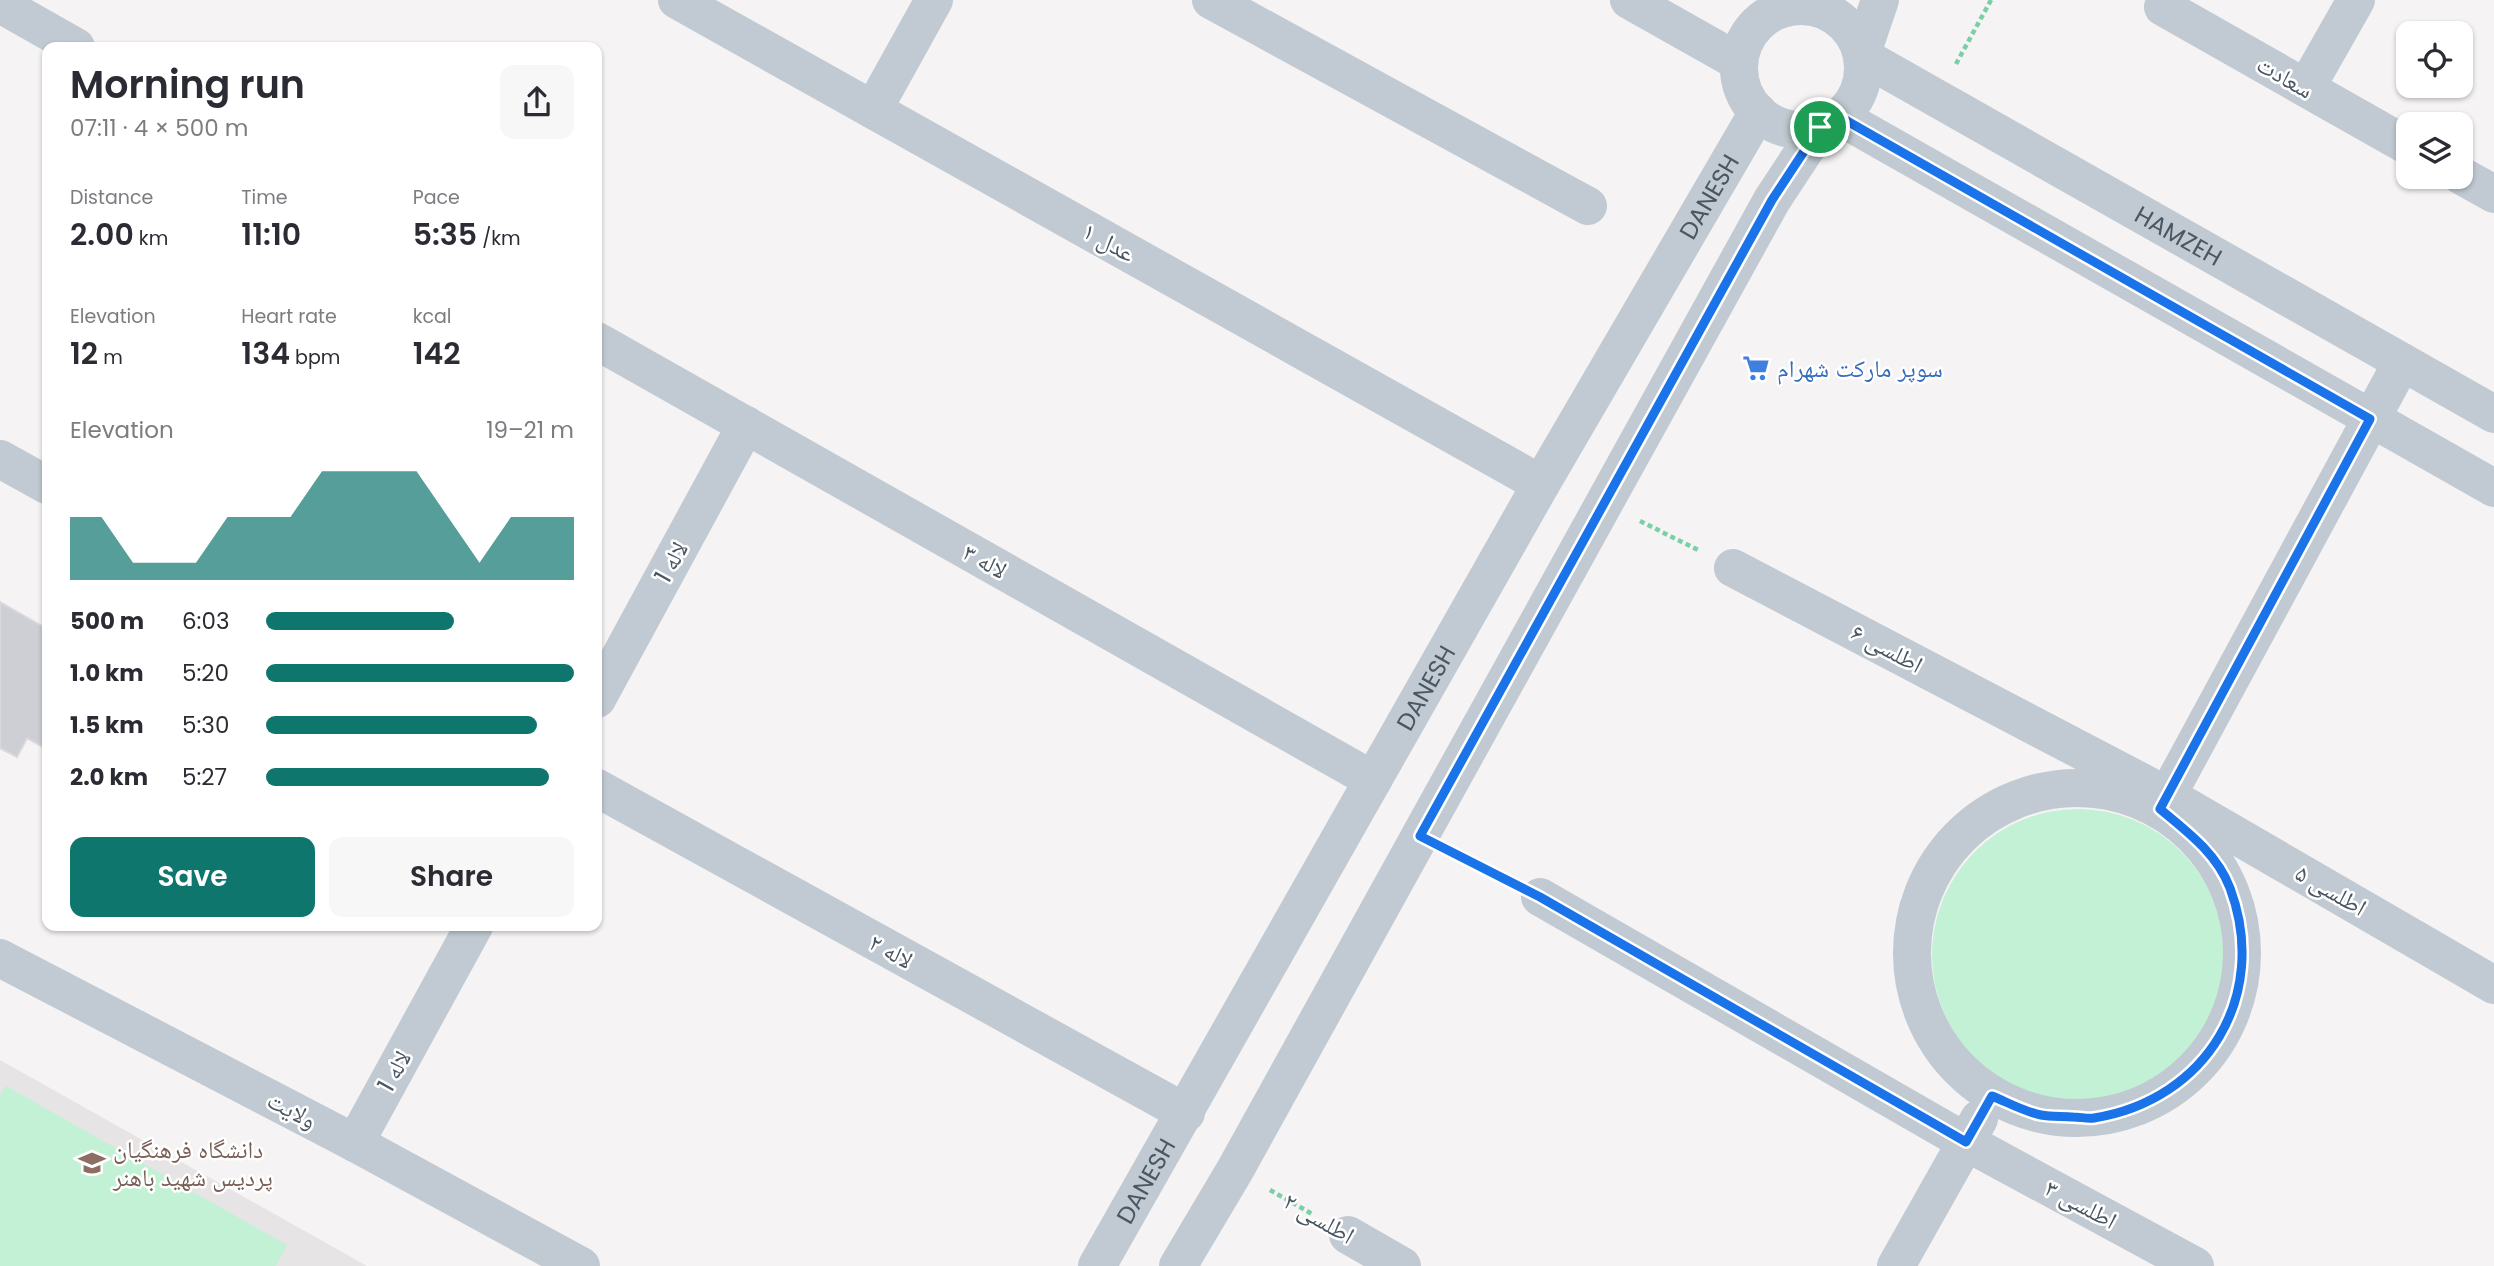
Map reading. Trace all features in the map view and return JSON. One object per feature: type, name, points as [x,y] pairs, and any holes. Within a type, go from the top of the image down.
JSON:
[{"type":"street","name":"عدل ۱","points":[[677,0],[1541,484]]},
{"type":"street","points":[[873,110],[934,0]]},
{"type":"street","points":[[1212,0],[1588,206]]},
{"type":"street","points":[[1629,0],[1739,62]]},
{"type":"street","points":[[1862,55],[1880,0]]},
{"type":"street","points":[[2306,88],[2356,0]]},
{"type":"street","points":[[0,4],[67,42]]},
{"type":"street","points":[[1178,1266],[1235,1170],[1772,200],[1830,122],[1852,104],[1863,73],[1862,55],[1856,37],[1846,24],[1833,14],[1798,4],[1767,15],[1754,28],[1744,44],[1739,62],[1743,89],[1758,112],[1771,122],[1803,130],[1830,122],[2494,488]]},
{"type":"street","name":"سعادت","points":[[2165,4],[2396,139]]},
{"type":"street","name":"HAMZEH","points":[[1862,55],[2494,414]]},
{"type":"street","name":"DANESH","points":[[1097,1266],[1541,484],[1758,112]]},
{"type":"street","points":[[2473,182],[2494,194]]},
{"type":"street","name":"لاله ۳","points":[[602,344],[1373,780]]},
{"type":"street","points":[[2164,802],[2402,362]]},
{"type":"street","name":"لاله 1","points":[[602,690],[746,425]]},
{"type":"street","points":[[0,459],[42,482]]},
{"type":"street","name":"اطلسی ۶","points":[[1733,568],[2164,802]]},
{"type":"street","points":[[2049,790],[2106,790],[2164,802],[2201,842],[2229,886],[2243,937],[2240,988],[2220,1037],[2187,1077],[2143,1105],[2092,1118],[2040,1115],[1992,1096],[1948,1058],[1920,1008],[1910,952],[1921,895],[1950,846],[1994,809],[2049,790]]},
{"type":"street","name":"لاله ۲","points":[[602,791],[1185,1113]]},
{"type":"street","name":"اطلسی ۵","points":[[2164,802],[2494,985]]},
{"type":"street","name":"اطلسی ۳","points":[[1540,897],[1966,1142],[2196,1266]]},
{"type":"street","name":"لاله 1","points":[[355,1143],[471,931]]},
{"type":"street","name":"ولایت","points":[[0,958],[355,1143],[582,1266]]},
{"type":"street","points":[[1896,1266],[1992,1096]]},
{"type":"street","name":"اطلسی ۲","points":[[1348,1235],[1402,1266]]},
{"type":"path","points":[[1937,98],[1991,0]]},
{"type":"path","points":[[1605,502],[1733,568]]},
{"type":"path","points":[[1420,836],[1540,897]]},
{"type":"path","name":"اطلسی ۲","points":[[1235,1170],[1348,1235]]},
{"type":"shaded area","name":"دانشگاه فرهنگیان پردیس شهید باهنر","points":[[0,1060],[367,1266],[0,1266]]},
{"type":"green space","points":[[2078,809],[2120,815],[2147,826],[2171,842],[2191,862],[2207,886],[2218,913],[2224,955],[2218,997],[2207,1024],[2191,1048],[2171,1068],[2147,1084],[2120,1095],[2078,1101],[2036,1095],[2009,1084],[1985,1068],[1965,1048],[1949,1024],[1938,997],[1932,955],[1938,913],[1949,886],[1965,862],[1985,842],[2009,826],[2036,815]]},
{"type":"green space","name":"دانشگاه فرهنگیان پردیس شهید باهنر","points":[[6,1086],[287,1245],[276,1266],[0,1266],[0,1096]]},
{"type":"building","points":[[0,602],[42,626],[42,746],[27,738],[17,757],[0,748]]},
{"type":"place","name":"سوپر مارکت شهرام","points":[[1756,368]]},
{"type":"place","name":"دانشگاه فرهنگیان پردیس شهید باهنر","points":[[92,1163]]},
{"type":"route","points":[[1840,117],[2370,419],[2160,809],[2201,842],[2229,886],[2243,937],[2240,988],[2220,1037],[2187,1077],[2143,1105],[2092,1118],[2040,1115],[1992,1096],[1966,1142],[1540,897],[1420,836],[1772,200],[1820,127],[1840,117]]}]
